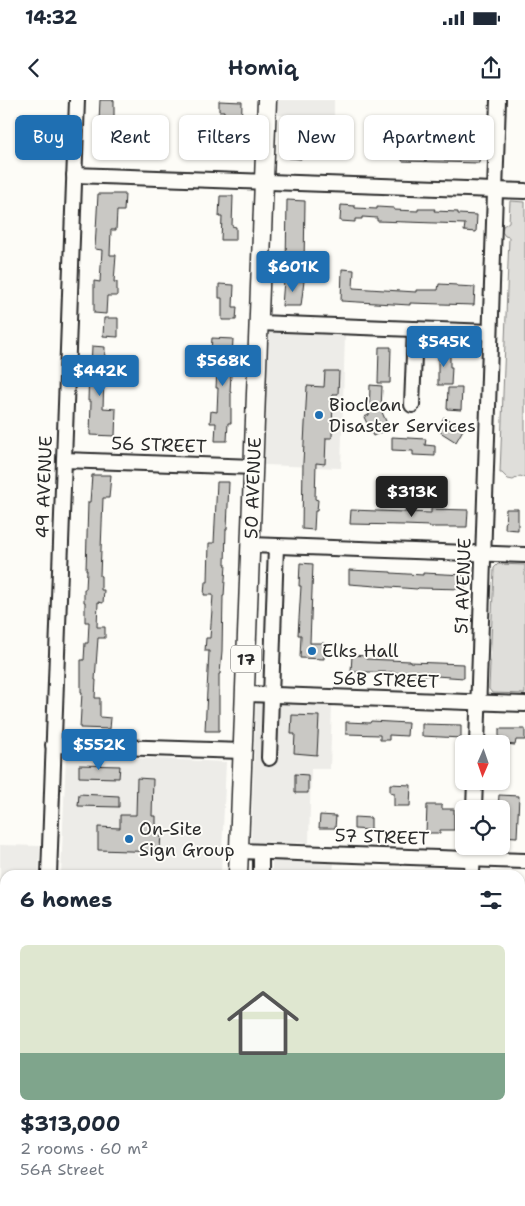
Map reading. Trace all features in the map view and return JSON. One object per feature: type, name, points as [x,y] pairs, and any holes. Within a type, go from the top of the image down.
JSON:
[{"type":"main road","name":"50 AVENUE","points":[[238,870],[266,100]]},
{"type":"street","name":"49 AVENUE","points":[[49,870],[76,100]]},
{"type":"street","name":"51 AVENUE","points":[[477,735],[498,100]]},
{"type":"street","points":[[74,175],[525,191]]},
{"type":"street","points":[[259,324],[490,332]]},
{"type":"street","points":[[412,405],[415,329]]},
{"type":"street","name":"56 STREET","points":[[64,460],[254,467]]},
{"type":"street","points":[[250,545],[525,555]]},
{"type":"street","points":[[269,758],[276,546]]},
{"type":"street","name":"56B STREET","points":[[245,694],[525,704]]},
{"type":"street","points":[[54,745],[243,751]]},
{"type":"street","name":"57 STREET","points":[[239,851],[455,853]]},
{"type":"street","points":[[261,852],[261,870]]},
{"type":"street","points":[[472,870],[473,855]]},
{"type":"street","name":"57 STREET","points":[[486,855],[525,861]]},
{"type":"shaded area","points":[[276,100],[334,100],[334,115],[276,115]]},
{"type":"shaded area","points":[[510,201],[525,202],[525,478],[520,476],[513,480],[500,473],[509,237],[505,236],[502,232],[503,226],[509,222]]},
{"type":"shaded area","points":[[267,332],[345,335],[341,468],[264,465]]},
{"type":"shaded area","points":[[498,564],[525,565],[525,694],[492,693],[489,689],[494,568]]},
{"type":"shaded area","points":[[256,702],[332,705],[330,769],[311,769],[309,843],[251,842]]},
{"type":"shaded area","points":[[66,755],[226,762],[221,870],[61,870]]},
{"type":"shaded area","points":[[0,845],[40,846],[39,870],[0,870]]},
{"type":"shaded area","points":[[272,861],[334,863],[333,870],[272,870]]},
{"type":"building","points":[[100,100],[114,100],[114,115],[99,115]]},
{"type":"building","points":[[219,101],[242,102],[242,115],[224,115],[224,111],[219,111]]},
{"type":"building","points":[[402,160],[479,160],[479,163]]},
{"type":"building","points":[[98,194],[125,194],[124,211],[117,211],[116,230],[111,230],[110,255],[116,255],[114,282],[117,282],[117,296],[107,296],[106,314],[94,313],[94,281],[100,282],[102,250],[95,249]]},
{"type":"building","points":[[220,196],[233,196],[232,226],[236,227],[236,240],[221,240],[222,217],[219,217]]},
{"type":"building","points":[[287,200],[305,201],[304,265],[286,264]]},
{"type":"building","points":[[341,205],[355,206],[355,208],[394,208],[394,210],[418,211],[418,209],[435,209],[434,211],[477,215],[476,232],[464,231],[465,224],[377,221],[377,218],[362,217],[362,219],[355,219],[355,222],[340,221]]},
{"type":"building","points":[[342,269],[354,270],[353,288],[416,292],[416,290],[438,290],[439,284],[475,287],[474,305],[410,303],[410,305],[341,301]]},
{"type":"building","points":[[284,280],[304,281],[301,306],[282,306]]},
{"type":"building","points":[[219,284],[234,285],[233,307],[237,307],[236,320],[222,320],[222,298],[219,298]]},
{"type":"building","points":[[104,318],[118,318],[118,337],[103,336]]},
{"type":"building","points":[[212,338],[233,339],[230,392],[231,423],[228,423],[227,441],[215,441],[216,423],[210,423],[211,411],[217,412],[218,388],[216,388],[218,351],[211,351]]},
{"type":"building","points":[[92,346],[105,347],[103,408],[116,409],[115,436],[90,435],[91,401],[88,401]]},
{"type":"building","points":[[379,347],[391,347],[390,383],[378,383]]},
{"type":"building","points":[[438,350],[450,350],[450,367],[452,367],[451,385],[438,385]]},
{"type":"building","points":[[325,371],[339,371],[338,394],[333,394],[332,438],[326,438],[325,464],[316,463],[315,499],[318,500],[317,511],[315,511],[314,530],[302,529],[307,386],[324,387]]},
{"type":"building","points":[[370,385],[382,386],[381,410],[389,428],[373,436],[364,417],[369,415]]},
{"type":"building","points":[[448,388],[462,388],[461,410],[447,409]]},
{"type":"building","points":[[444,417],[464,428],[456,442],[437,430]]},
{"type":"building","points":[[392,437],[426,439],[425,445],[435,446],[435,456],[413,455],[413,451],[392,450]]},
{"type":"building","points":[[92,475],[111,475],[109,498],[103,498],[100,576],[101,590],[104,590],[103,603],[98,602],[97,627],[105,627],[105,638],[98,638],[95,680],[95,698],[100,698],[100,717],[111,718],[110,729],[80,728],[81,660],[84,660],[85,643],[88,643],[89,622],[85,622],[84,589],[86,589],[87,570],[88,502],[90,502]]},
{"type":"building","points":[[217,482],[229,482],[222,651],[219,674],[219,731],[205,731],[209,651],[205,651],[206,638],[210,638],[213,595],[204,595],[205,582],[208,582],[209,543],[214,543]]},
{"type":"building","points":[[431,509],[468,510],[467,527],[350,524],[351,510],[431,513]]},
{"type":"building","points":[[506,509],[518,509],[518,530],[505,529]]},
{"type":"building","points":[[300,563],[313,564],[310,643],[324,643],[324,659],[300,658],[301,635],[298,635],[301,586],[299,586]]},
{"type":"building","points":[[349,570],[423,575],[423,573],[465,575],[465,589],[417,589],[349,584]]},
{"type":"building","points":[[352,655],[366,656],[366,659],[464,664],[464,678],[394,672],[351,672]]},
{"type":"building","points":[[292,715],[319,716],[317,755],[294,753],[295,734],[291,734]]},
{"type":"building","points":[[371,721],[408,723],[407,736],[389,735],[389,740],[380,740],[380,735],[346,734],[346,722],[370,723]]},
{"type":"building","points":[[422,724],[461,725],[461,735],[455,735],[455,738],[422,736]]},
{"type":"building","points":[[499,729],[525,729],[525,740],[516,740],[515,745],[510,744],[510,735],[499,735]]},
{"type":"building","points":[[79,765],[120,766],[119,778],[79,777]]},
{"type":"building","points":[[295,774],[308,775],[308,793],[295,793]]},
{"type":"building","name":"On-Site Sign Group","points":[[137,778],[153,779],[152,816],[156,816],[156,828],[161,829],[160,852],[98,850],[98,827],[120,828],[120,815],[136,815]]},
{"type":"building","points":[[390,784],[411,785],[410,806],[394,806],[394,793],[390,792]]},
{"type":"building","points":[[79,794],[119,796],[119,807],[78,806]]},
{"type":"building","points":[[499,795],[519,796],[517,837],[510,837],[510,800],[499,800]]},
{"type":"building","points":[[427,805],[442,805],[442,809],[454,809],[454,830],[426,833]]},
{"type":"building","points":[[320,815],[336,816],[335,828],[319,828]]},
{"type":"building","points":[[354,817],[371,818],[371,830],[354,829]]},
{"type":"place","name":"Bioclean Disaster Services","points":[[319,415]]},
{"type":"place","name":"Elks Hall","points":[[312,651]]},
{"type":"place","name":"On-Site Sign Group","points":[[129,839]]}]
